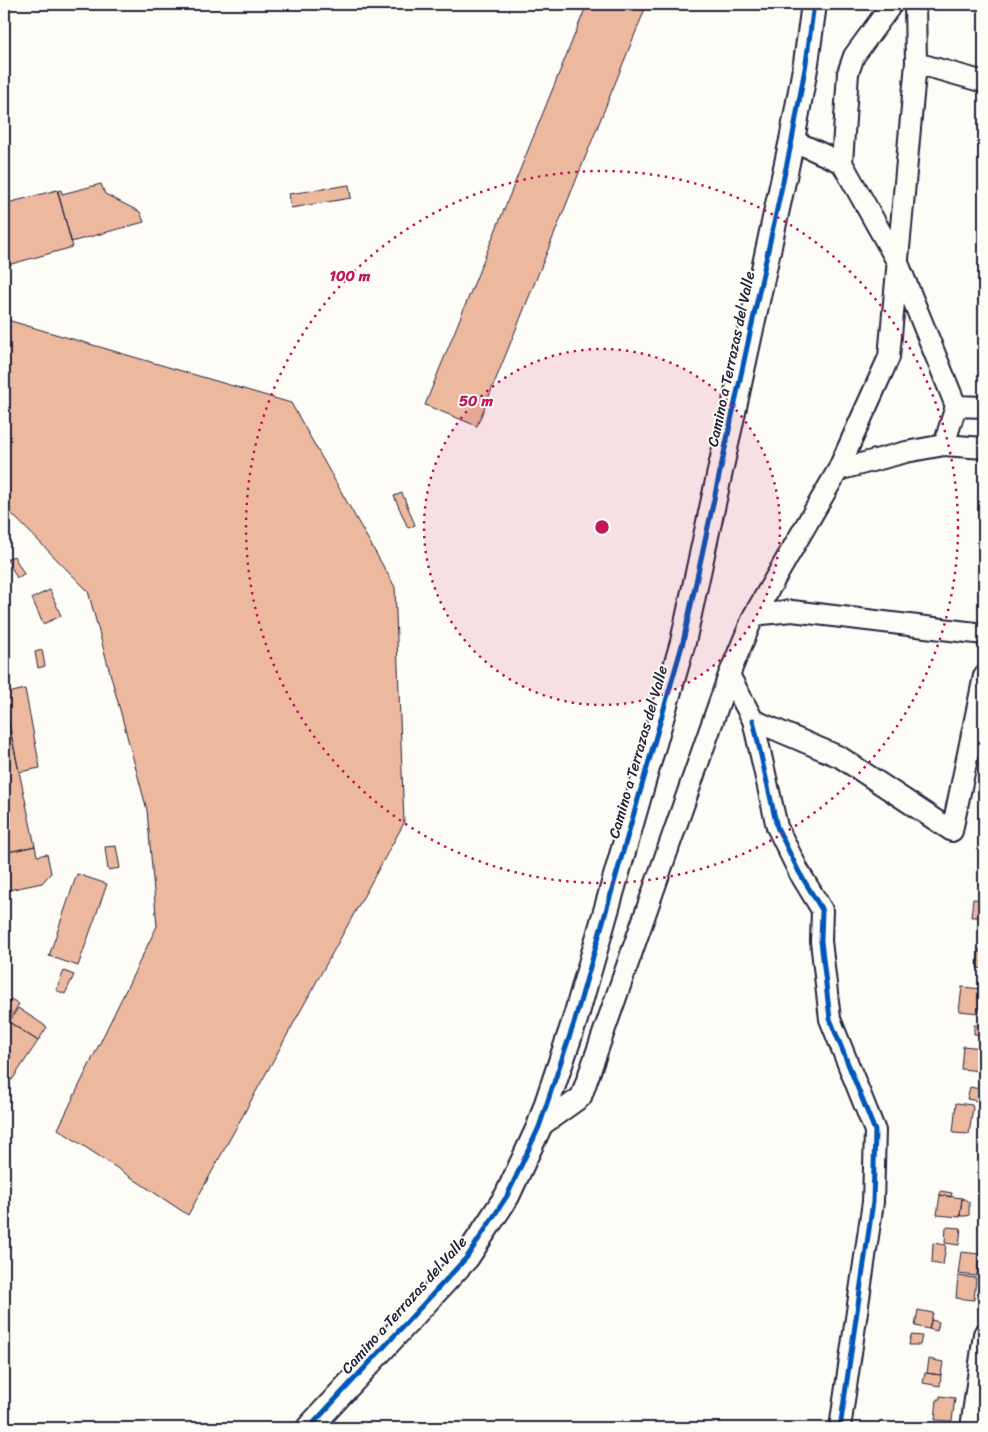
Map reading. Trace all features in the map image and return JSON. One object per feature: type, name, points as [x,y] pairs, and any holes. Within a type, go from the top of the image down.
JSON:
[{"type":"street","name":"Camino a Terrazas del Valle","points":[[309,1428],[467,1257],[507,1196],[539,1127],[574,1023],[682,642],[792,140],[806,63],[814,4]]},
{"type":"street","points":[[892,4],[854,56],[848,73],[842,163],[898,263],[956,406],[944,445]]},
{"type":"street","points":[[539,1127],[581,1097],[729,675],[754,615],[838,470],[889,357],[916,63],[915,4]]},
{"type":"street","points":[[916,63],[984,82]]},
{"type":"street","points":[[792,140],[842,163]]},
{"type":"street","points":[[956,406],[984,407]]},
{"type":"street","points":[[838,470],[906,452],[944,445],[984,448]]},
{"type":"street","points":[[754,615],[792,611],[984,634]]},
{"type":"street","points":[[729,675],[753,720],[776,827],[799,872],[822,910],[821,941],[830,1019],[875,1131],[873,1202],[840,1428]]},
{"type":"street","points":[[753,720],[840,758],[952,831],[984,676]]},
{"type":"street","points":[[971,1428],[984,1334]]},
{"type":"building","points":[[587,4],[647,4],[477,426],[425,405]]},
{"type":"building","points":[[101,184],[105,194],[140,212],[144,222],[71,242],[58,191],[61,190],[62,194]]},
{"type":"building","points":[[349,185],[351,198],[291,208],[289,194]]},
{"type":"building","points":[[57,190],[73,247],[4,266],[4,204]]},
{"type":"building","points":[[4,319],[291,403],[395,587],[404,823],[188,1215],[58,1129],[157,926],[147,810],[88,591],[4,506]]},
{"type":"building","points":[[402,493],[415,525],[408,528],[394,496]]},
{"type":"building","points":[[14,556],[24,574],[17,578],[7,559]]},
{"type":"building","points":[[50,590],[61,616],[43,624],[32,598]]},
{"type":"building","points":[[42,650],[45,666],[38,668],[35,652]]},
{"type":"building","points":[[25,689],[40,768],[19,772],[7,715],[4,716],[4,694]]},
{"type":"building","points":[[7,715],[35,846],[4,853],[4,716]]},
{"type":"building","points":[[35,846],[37,856],[47,854],[51,873],[42,883],[4,891],[4,853]]},
{"type":"building","points":[[116,846],[120,868],[108,870],[105,847]]},
{"type":"building","points":[[77,874],[107,884],[78,966],[49,956]]},
{"type":"building","points":[[973,899],[984,900],[984,917],[971,917]]},
{"type":"building","points":[[979,949],[984,950],[984,969],[977,968]]},
{"type":"building","points":[[64,971],[74,975],[65,994],[56,990]]},
{"type":"building","points":[[962,987],[982,989],[979,1013],[959,1011]]},
{"type":"building","points":[[11,999],[19,1004],[8,1021],[4,1018],[4,1010]]},
{"type":"building","points":[[18,1008],[47,1027],[38,1041],[9,1022]]},
{"type":"building","points":[[9,1022],[38,1041],[12,1080],[4,1075],[4,1030]]},
{"type":"building","points":[[974,1025],[984,1026],[984,1035],[974,1034]]},
{"type":"building","points":[[963,1046],[983,1048],[981,1071],[961,1069]]},
{"type":"building","points":[[970,1087],[984,1090],[984,1102],[967,1099]]},
{"type":"building","points":[[956,1103],[972,1105],[969,1134],[953,1133]]},
{"type":"building","points":[[940,1191],[952,1193],[951,1197],[940,1195]]},
{"type":"building","points":[[940,1195],[962,1198],[960,1217],[937,1215]]},
{"type":"building","points":[[962,1198],[969,1202],[969,1215],[966,1216],[960,1216]]},
{"type":"building","points":[[946,1227],[961,1228],[959,1245],[945,1243]]},
{"type":"building","points":[[933,1243],[946,1245],[943,1265],[932,1263]]},
{"type":"building","points":[[961,1252],[979,1254],[977,1276],[958,1274]]},
{"type":"building","points":[[958,1276],[976,1278],[974,1300],[956,1298]]},
{"type":"building","points":[[918,1310],[933,1313],[929,1329],[915,1326]]},
{"type":"building","points":[[931,1320],[939,1322],[937,1331],[929,1329]]},
{"type":"building","points":[[911,1335],[922,1336],[920,1345],[909,1345]]},
{"type":"building","points":[[929,1359],[943,1362],[941,1375],[927,1373]]},
{"type":"building","points":[[925,1373],[941,1375],[940,1386],[923,1383]]},
{"type":"building","points":[[940,1396],[955,1398],[952,1421],[935,1420],[937,1399],[940,1399]]},
{"type":"cycle path","points":[[309,1428],[467,1257],[507,1196],[539,1127],[574,1023],[683,642],[792,140],[806,63],[814,4]]},
{"type":"cycle path","points":[[753,720],[777,827],[799,872],[822,910],[821,941],[830,1019],[875,1131],[873,1202],[840,1428]]}]
